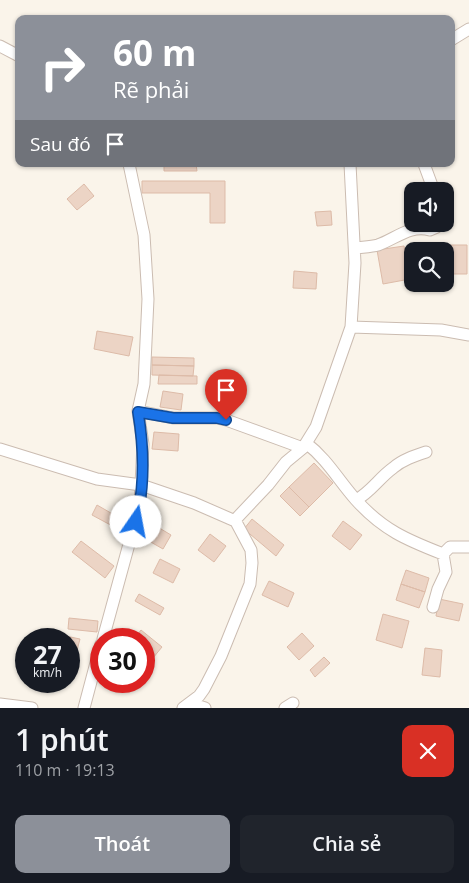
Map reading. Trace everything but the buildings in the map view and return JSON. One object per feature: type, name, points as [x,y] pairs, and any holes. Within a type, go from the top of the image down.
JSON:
[{"type":"street","points":[[455,38],[469,29]]},
{"type":"street","points":[[0,46],[15,54]]},
{"type":"street","points":[[106,628],[140,504],[141,485],[143,444],[138,412],[144,384],[148,299],[144,235],[129,167]]},
{"type":"street","points":[[235,520],[268,485],[286,462],[304,446],[316,427],[351,327],[355,248],[350,167]]},
{"type":"street","points":[[425,167],[431,182]]},
{"type":"street","points":[[355,248],[378,245],[406,232]]},
{"type":"street","points":[[351,327],[441,330],[469,335]]},
{"type":"street","points":[[138,412],[173,418],[217,418],[304,446],[322,457],[356,500],[379,522],[397,534],[443,554]]},
{"type":"street","points":[[0,449],[96,479],[141,485],[194,503],[235,520],[251,550],[252,575],[250,584],[221,656],[201,693],[186,706]]},
{"type":"street","points":[[356,500],[366,494],[392,468],[409,458],[426,452]]},
{"type":"street","points":[[443,554],[450,547],[469,547]]},
{"type":"street","points":[[433,607],[438,589],[446,572],[443,554]]},
{"type":"street","points":[[84,708],[90,685]]},
{"type":"street","points":[[0,704],[32,708]]},
{"type":"street","points":[[186,706],[204,708]]},
{"type":"route","points":[[136,522],[140,504],[143,444],[138,412],[173,418],[217,418],[226,420]]}]
